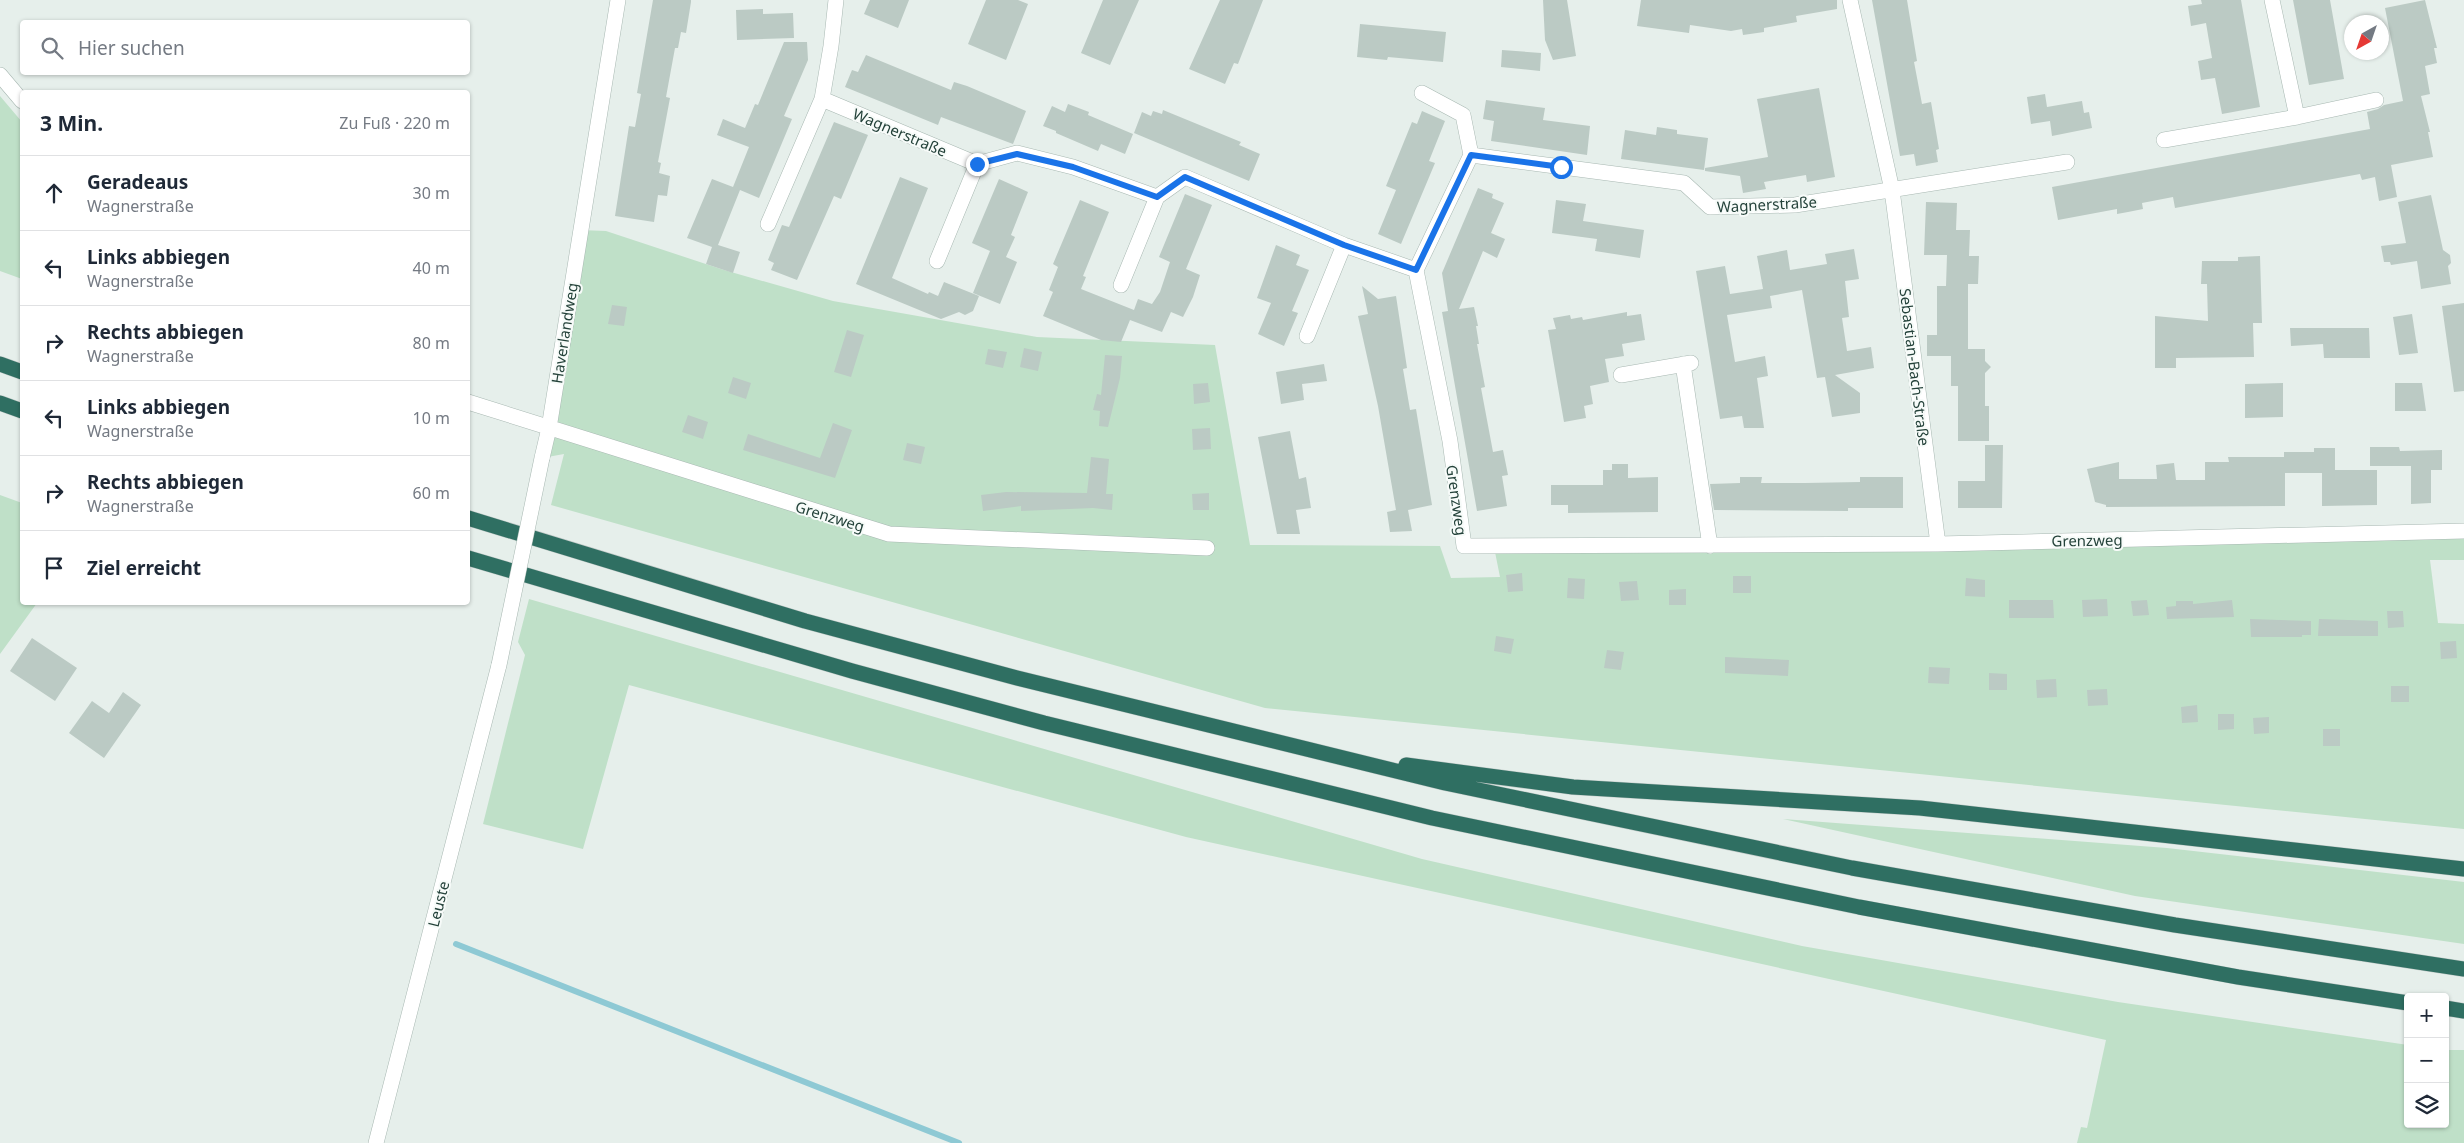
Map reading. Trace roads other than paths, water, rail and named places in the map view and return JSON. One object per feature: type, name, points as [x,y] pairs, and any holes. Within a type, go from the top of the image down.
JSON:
[{"type":"highway","points":[[0,364],[20,371]]},
{"type":"highway","points":[[0,403],[20,410]]},
{"type":"highway","points":[[470,519],[597,559],[844,631],[1017,678],[1455,785],[1852,868],[2175,925],[2464,969]]},
{"type":"highway","points":[[470,559],[852,671],[1034,720],[1432,818],[1859,907],[2238,977],[2404,1002]]},
{"type":"highway","points":[[1345,757],[1573,787],[1920,808],[2464,869]]},
{"type":"highway","points":[[2449,1009],[2464,1011]]},
{"type":"street","name":"Haverlandweg","points":[[499,665],[549,428],[618,0]]},
{"type":"street","points":[[768,224],[822,99],[832,46],[836,0]]},
{"type":"street","name":"Sebastian-Bach-Straße","points":[[1850,0],[1892,190],[1938,544]]},
{"type":"street","points":[[2272,0],[2297,117]]},
{"type":"street","points":[[0,75],[20,99]]},
{"type":"street","points":[[1121,285],[1157,197],[1185,177],[1344,245],[1416,270],[1471,155],[1463,115],[1422,94]]},
{"type":"street","name":"Wagnerstraße","points":[[822,99],[977,164]]},
{"type":"street","points":[[2164,140],[2297,117],[2376,100]]},
{"type":"street","points":[[937,262],[977,164],[1017,154],[1073,167],[1157,197]]},
{"type":"street","name":"Wagnerstraße","points":[[1471,155],[1684,183],[1710,207],[1795,205],[1892,190]]},
{"type":"street","points":[[1892,190],[2067,162]]},
{"type":"street","points":[[1307,336],[1344,245]]},
{"type":"street","name":"Grenzweg","points":[[1416,270],[1450,441],[1464,546],[1938,544],[2464,531]]},
{"type":"street","points":[[1621,375],[1687,364],[1710,546]]},
{"type":"street","name":"Grenzweg","points":[[470,403],[889,534],[1207,548]]},
{"type":"street","name":"Leuste","points":[[376,1143],[499,665]]},
{"type":"waterway","points":[[456,944],[959,1143]]}]
